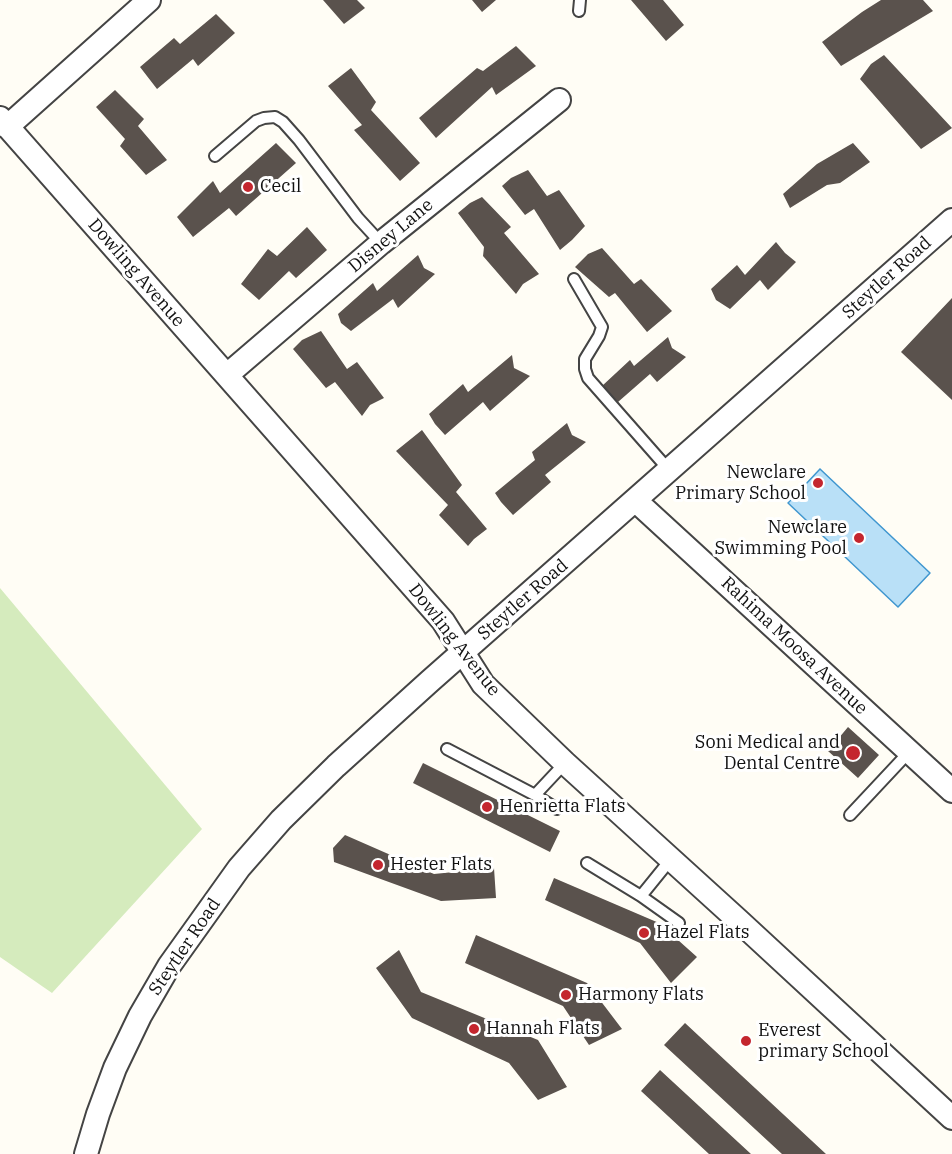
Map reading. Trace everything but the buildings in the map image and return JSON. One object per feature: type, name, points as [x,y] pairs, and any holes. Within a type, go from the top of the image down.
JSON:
[{"type":"street","points":[[4,122],[149,0]]},
{"type":"street","name":"Disney Lane","points":[[227,375],[381,243],[559,100]]},
{"type":"street","name":"Dowling Avenue","points":[[4,122],[438,615],[483,684],[565,763],[952,1118]]},
{"type":"street","name":"Steytler Road","points":[[86,1154],[115,1068],[169,966],[239,867],[281,820],[336,766],[463,652],[952,220]]},
{"type":"street","name":"Rahima Moosa Avenue","points":[[636,501],[952,792]]},
{"type":"lane","points":[[215,156],[256,121],[275,117],[283,122],[299,140],[358,218],[381,243]]},
{"type":"lane","points":[[574,279],[602,327],[585,359],[588,378],[669,470]]},
{"type":"lane","points":[[447,749],[557,809]]},
{"type":"lane","points":[[850,815],[909,752]]},
{"type":"lane","points":[[535,795],[565,763]]},
{"type":"lane","points":[[640,896],[671,859]]},
{"type":"lane","points":[[587,863],[679,923]]},
{"type":"green space","points":[[0,588],[202,829],[52,993],[0,957]]},
{"type":"water","name":"Newclare Swimming Pool","points":[[820,469],[930,573],[898,607],[788,503]]},
{"type":"place","name":"Cecil","points":[[248,187]]},
{"type":"place","name":"Newclare Primary School","points":[[818,483]]},
{"type":"place","name":"Newclare Swimming Pool","points":[[859,538]]},
{"type":"place","name":"Soni Medical and Dental Centre","points":[[853,753]]},
{"type":"place","name":"Henrietta Flats","points":[[487,807]]},
{"type":"place","name":"Hester Flats","points":[[378,865]]},
{"type":"place","name":"Hazel Flats","points":[[644,933]]},
{"type":"place","name":"Harmony Flats","points":[[566,995]]},
{"type":"place","name":"Hannah Flats","points":[[474,1029]]},
{"type":"place","name":"Everest primary School","points":[[746,1041]]}]
